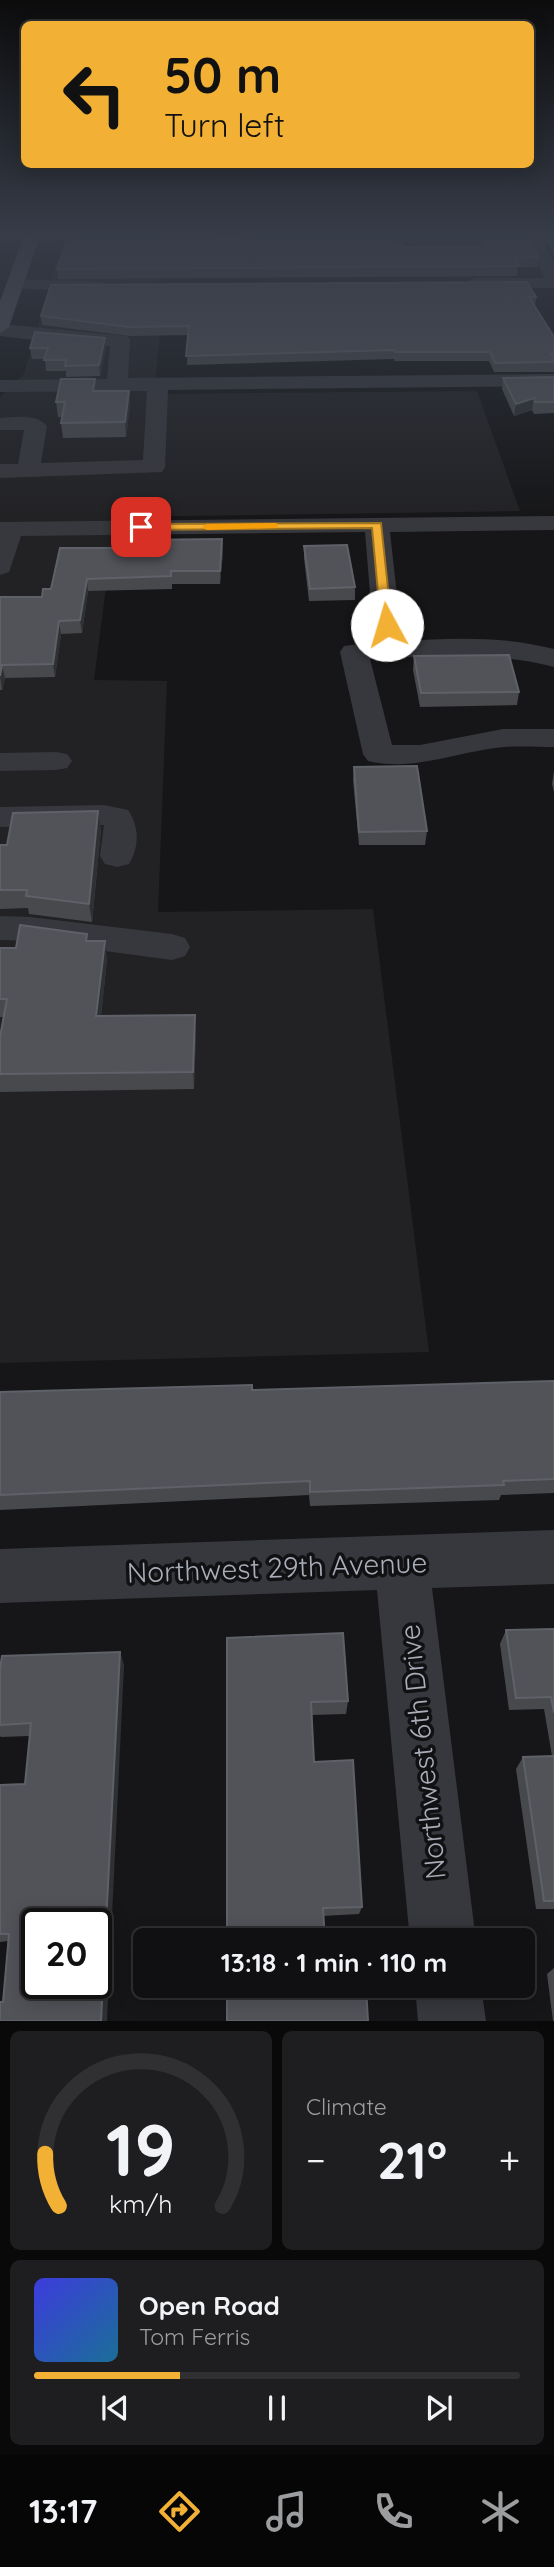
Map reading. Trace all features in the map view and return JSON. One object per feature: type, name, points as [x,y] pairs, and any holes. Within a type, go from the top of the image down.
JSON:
[{"type":"street","points":[[16,330],[78,339],[120,340],[117,385]]},
{"type":"street","points":[[0,386],[554,380]]},
{"type":"street","points":[[0,471],[154,467],[158,385]]},
{"type":"street","points":[[0,424],[27,423],[36,426],[28,470]]},
{"type":"street","points":[[0,567],[5,529],[554,523]]},
{"type":"street","points":[[377,525],[389,650]]},
{"type":"street","points":[[554,658],[535,652],[488,649],[354,652],[379,754],[420,754],[503,738],[554,738]]},
{"type":"street","points":[[0,762],[56,761]]},
{"type":"street","points":[[0,817],[116,817],[121,827],[117,856]]},
{"type":"street","points":[[0,928],[30,929],[172,947]]},
{"type":"street","name":"Northwest 29th Avenue","points":[[0,1576],[554,1557]]},
{"type":"street","name":"Northwest 6th Drive","points":[[402,1563],[442,1928]]},
{"type":"street","points":[[449,1998],[452,2021]]},
{"type":"shaded area","points":[[37,330],[160,330],[154,394],[477,391],[520,511],[115,517],[94,680],[167,681],[158,912],[373,909],[429,1352],[0,1363],[0,397],[24,374]]},
{"type":"building","points":[[189,330],[550,330],[554,337],[554,354],[551,354],[554,362],[495,363],[490,352],[394,350],[186,356]]},
{"type":"building","points":[[35,332],[105,338],[99,365],[65,366],[66,360],[44,360],[48,348],[30,348]]},
{"type":"building","points":[[554,377],[554,402],[535,402],[534,398],[516,404],[503,378]]},
{"type":"building","points":[[61,379],[95,379],[93,391],[129,391],[125,422],[61,423],[65,402],[56,402]]},
{"type":"building","points":[[222,539],[220,571],[171,571],[171,576],[87,579],[80,620],[59,621],[53,664],[2,665],[0,676],[0,597],[42,597],[43,589],[51,589],[60,548],[137,548],[137,540]]},
{"type":"building","points":[[347,545],[355,587],[310,589],[304,546]]},
{"type":"building","points":[[509,655],[519,692],[421,693],[414,656]]},
{"type":"building","points":[[417,766],[427,831],[359,832],[354,767]]},
{"type":"building","points":[[98,811],[89,904],[26,896],[27,890],[0,890],[0,845],[7,845],[13,813]]},
{"type":"building","points":[[20,925],[87,934],[86,941],[105,941],[96,1016],[195,1015],[193,1072],[0,1074],[0,1037],[7,999],[0,999],[0,948],[16,948]]},
{"type":"building","points":[[554,1381],[554,1479],[503,1481],[504,1485],[310,1492],[310,1481],[0,1495],[0,1392],[252,1385],[252,1390]]},
{"type":"building","points":[[554,1629],[554,1713],[551,1697],[516,1698],[506,1630]]},
{"type":"building","points":[[343,1633],[348,1701],[311,1702],[314,1762],[353,1760],[362,1907],[323,1908],[324,1928],[227,1928],[227,1638]]},
{"type":"building","points":[[120,1652],[107,1908],[21,1908],[21,1999],[102,1999],[101,2021],[0,2021],[9,1934],[0,1934],[0,1785],[25,1784],[31,1723],[0,1725],[2,1656]]},
{"type":"building","points":[[554,1756],[554,1901],[544,1901],[523,1757]]},
{"type":"building","points":[[227,1998],[367,1998],[368,2021],[227,2021]]},
{"type":"slow traffic","points":[[207,527],[275,526]]},
{"type":"route","points":[[141,527],[377,525],[387,625]]}]
